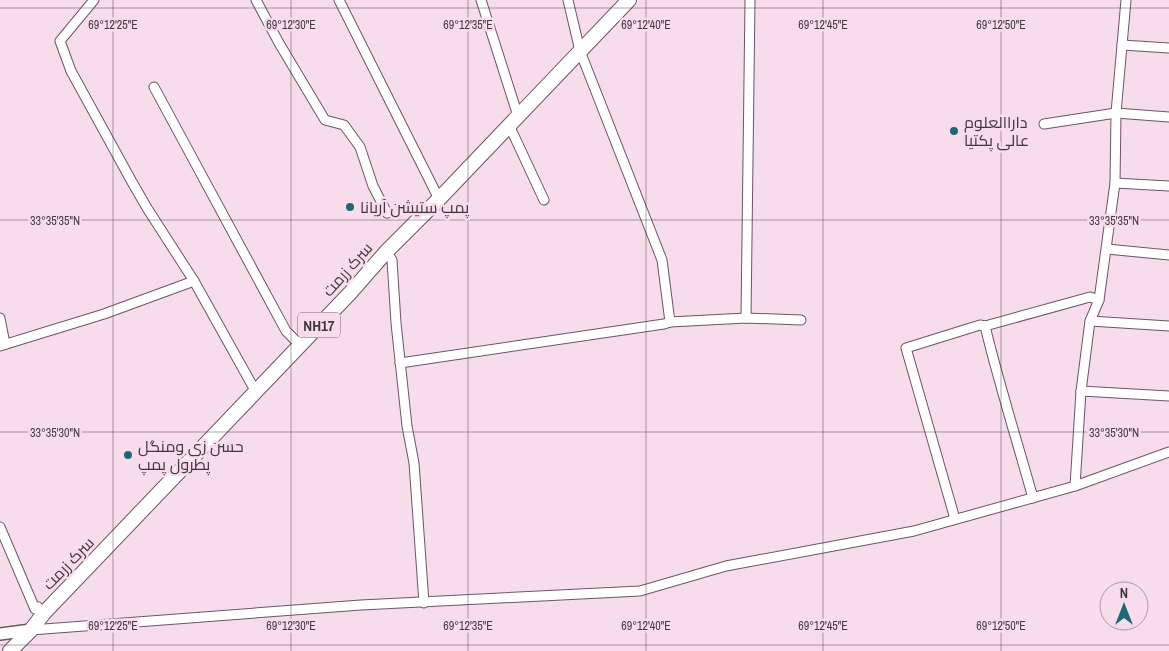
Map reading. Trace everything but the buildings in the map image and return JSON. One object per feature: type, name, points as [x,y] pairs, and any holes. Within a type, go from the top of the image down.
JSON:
[{"type":"highway","name":"سرک زرمت","points":[[10,651],[32,630],[44,613],[256,392],[386,252],[629,0]]},
{"type":"street","points":[[94,0],[60,41],[71,71],[132,182],[194,281],[256,392]]},
{"type":"street","points":[[256,0],[279,43],[326,120],[344,125],[360,147],[373,186],[387,213]]},
{"type":"street","points":[[339,0],[439,199]]},
{"type":"street","points":[[481,0],[514,121],[544,200]]},
{"type":"street","points":[[568,0],[580,51],[662,260],[670,322]]},
{"type":"street","points":[[746,318],[750,0]]},
{"type":"street","points":[[1075,486],[1081,391],[1090,321],[1099,300],[1115,183],[1116,113],[1126,0]]},
{"type":"street","points":[[1122,45],[1169,48]]},
{"type":"street","points":[[154,88],[286,331],[300,345]]},
{"type":"street","points":[[1044,124],[1116,113],[1169,117]]},
{"type":"street","points":[[1115,183],[1169,186]]},
{"type":"street","points":[[1107,249],[1169,255]]},
{"type":"street","points":[[386,252],[392,260],[400,363],[407,426],[414,463],[424,603]]},
{"type":"street","points":[[0,318],[2,345],[104,314],[194,281]]},
{"type":"street","points":[[955,519],[906,348],[980,325],[985,326],[1090,297],[1099,300]]},
{"type":"street","points":[[400,363],[654,326],[670,322],[746,318],[801,320]]},
{"type":"street","points":[[1090,321],[1169,326]]},
{"type":"street","points":[[985,326],[1033,498]]},
{"type":"street","points":[[1081,391],[1169,396]]},
{"type":"street","points":[[0,634],[361,605],[640,592],[726,566],[914,530],[1075,486],[1169,452]]},
{"type":"street","points":[[0,527],[34,609],[38,607],[44,613]]},
{"type":"place","name":"داراالعلوم عالی پکتیا","points":[[954,131]]},
{"type":"place","name":"پمپ ستیشن آریانا","points":[[350,207]]},
{"type":"place","name":"حسن زی ومنگل پطرول پمپ","points":[[128,455]]}]
